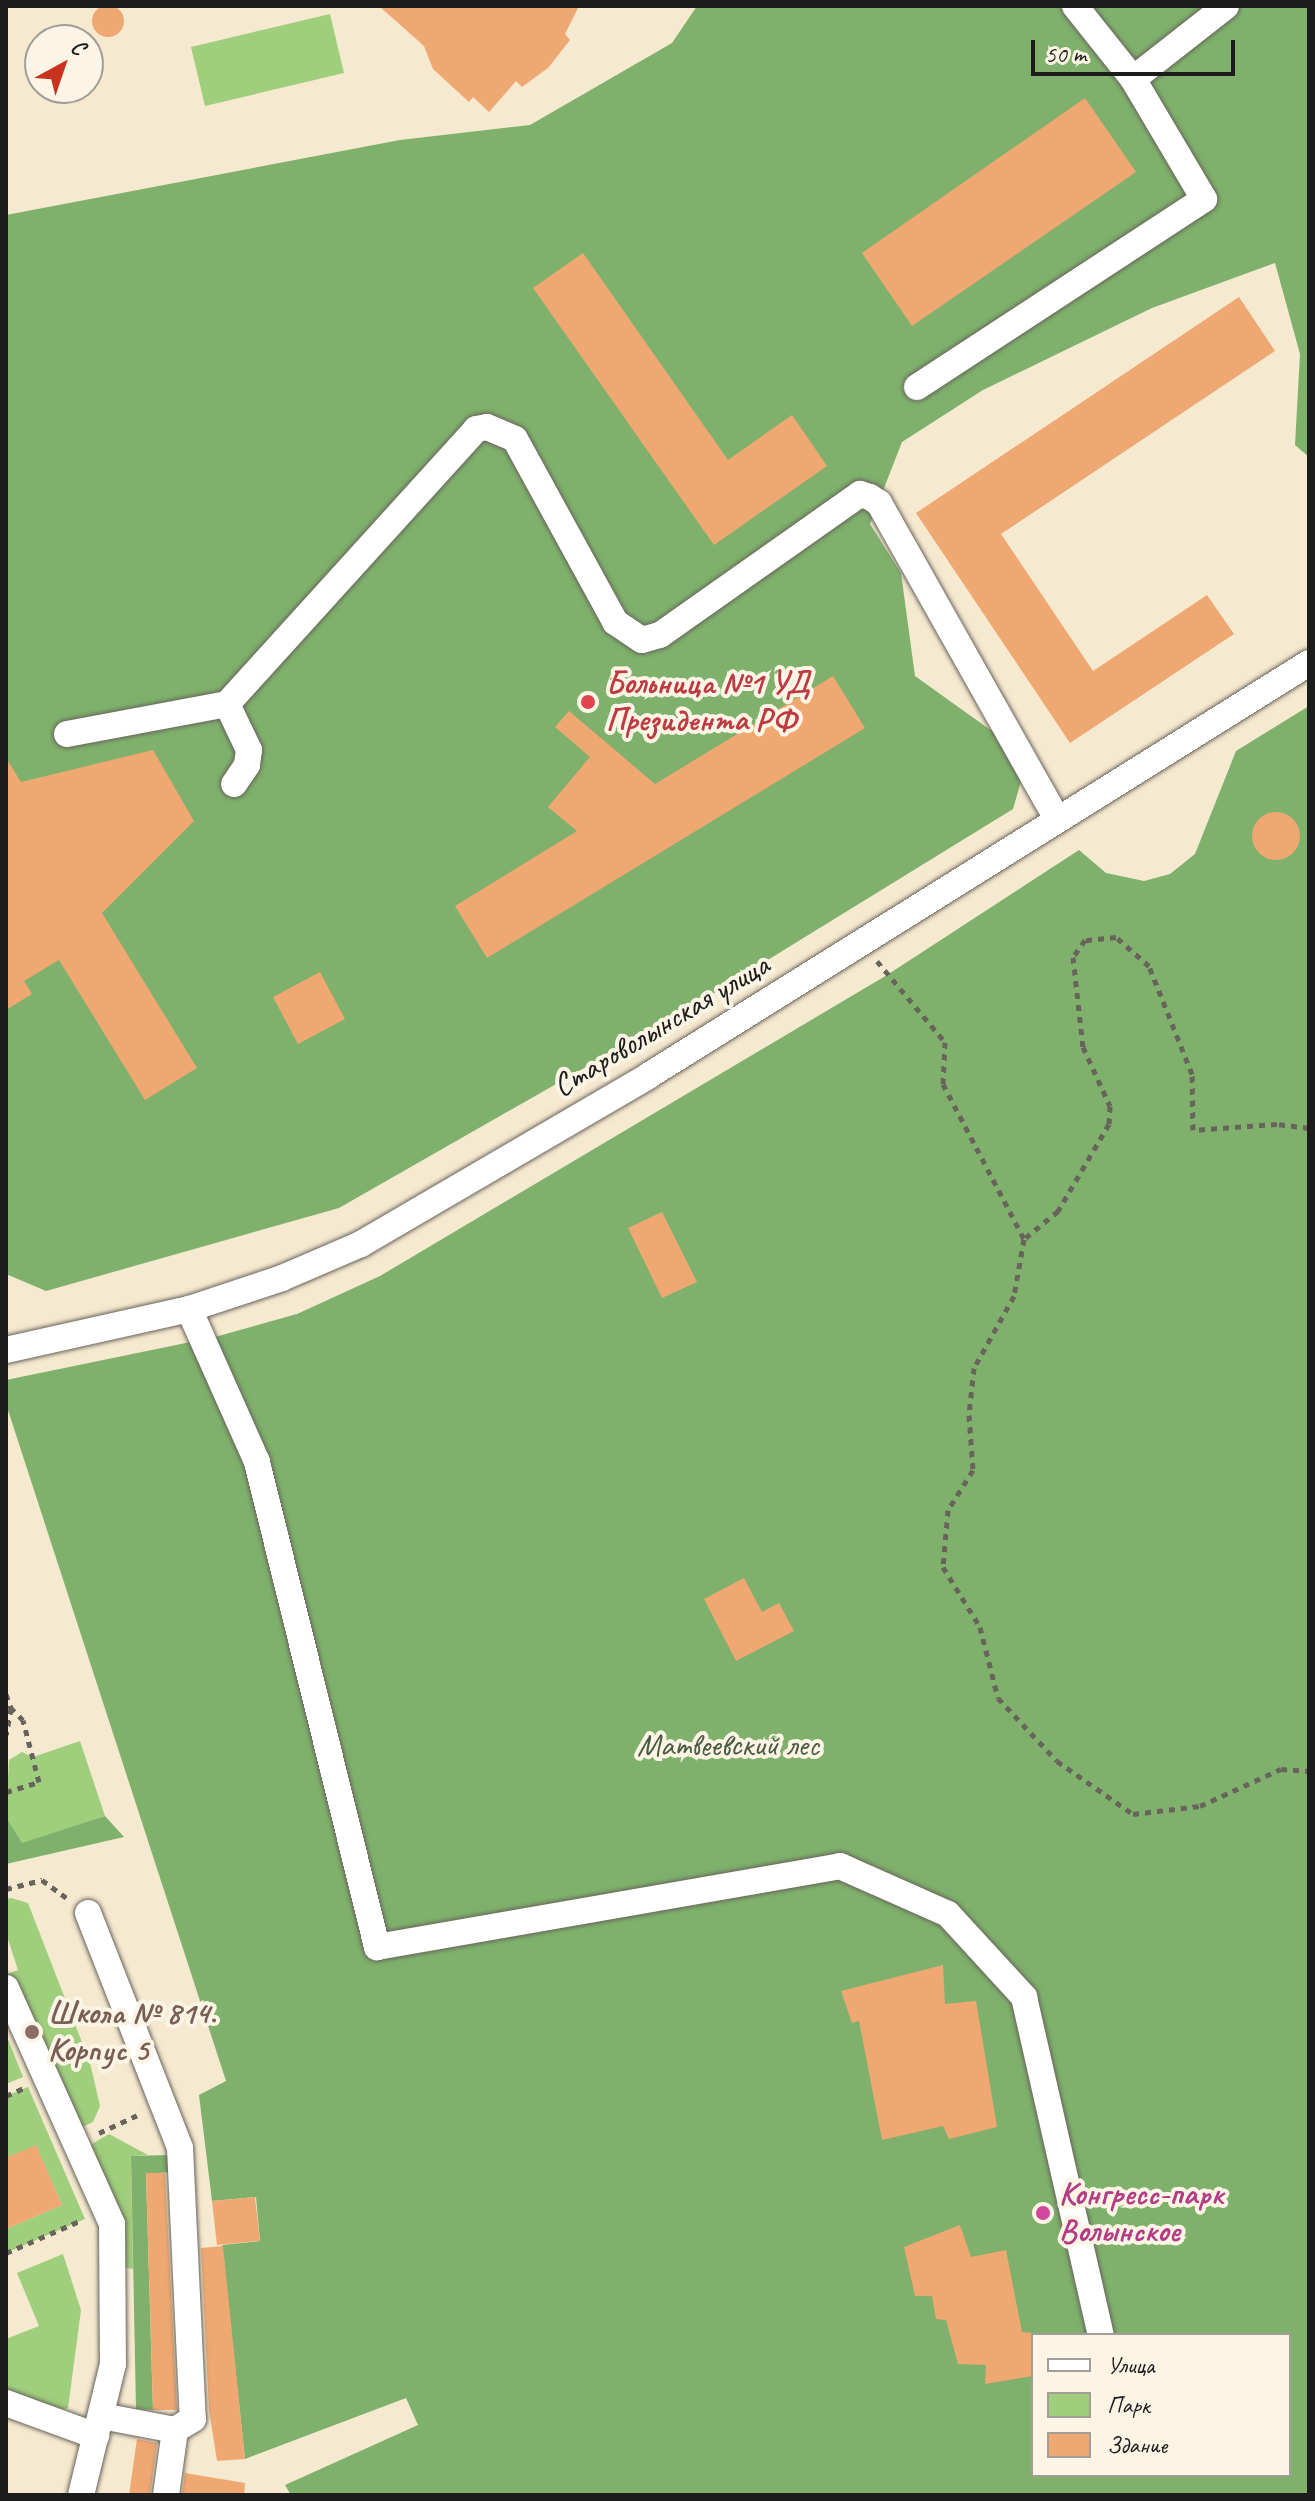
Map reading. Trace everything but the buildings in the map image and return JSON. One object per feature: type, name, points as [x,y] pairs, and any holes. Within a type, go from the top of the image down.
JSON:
[{"type":"street","points":[[917,387],[1204,199],[1133,79],[1075,6]]},
{"type":"street","points":[[1133,79],[1226,6]]},
{"type":"street","points":[[67,734],[227,704],[476,429],[487,427],[515,439],[615,622],[642,640],[660,635],[860,494],[879,503],[1057,819]]},
{"type":"street","name":"Староволынская улица","points":[[6,1350],[189,1309],[282,1278],[361,1244],[648,1076],[1309,663]]},
{"type":"street","points":[[227,704],[249,750],[247,765],[234,784]]},
{"type":"street","points":[[189,1309],[257,1462],[377,1947],[840,1866],[948,1914],[1024,1997],[1101,2333]]},
{"type":"street","points":[[6,2403],[98,2426],[175,2430],[193,2419],[180,2148],[88,1913]]},
{"type":"street","points":[[6,1988],[112,2224],[113,2364],[81,2495]]},
{"type":"street","points":[[166,2495],[175,2430]]},
{"type":"path","points":[[1024,1239],[1058,1211],[1109,1124],[1110,1106],[1083,1047],[1073,957],[1085,940],[1116,937],[1149,966],[1192,1074],[1193,1130],[1277,1124],[1309,1128]]},
{"type":"path","points":[[875,959],[945,1042],[943,1084],[1024,1239],[1014,1296],[974,1368],[969,1415],[973,1470],[948,1510],[943,1567],[980,1627],[998,1698],[1057,1761],[1133,1814],[1200,1806],[1281,1769],[1309,1771]]},
{"type":"path","points":[[6,1694],[11,1708],[23,1720],[39,1782],[6,1792]]},
{"type":"path","points":[[6,1735],[11,1708]]},
{"type":"path","points":[[6,1889],[42,1880],[88,1913]]},
{"type":"path","points":[[76,2143],[163,2103]]},
{"type":"path","points":[[6,2253],[106,2210]]},
{"type":"green space","name":"Больница №1 УД Президента РФ","points":[[697,6],[1309,6],[1309,457],[1295,445],[1300,354],[1275,263],[1152,308],[983,390],[902,442],[870,524],[901,573],[915,676],[1028,757],[1013,809],[698,1003],[339,1208],[46,1291],[6,1274],[6,215],[400,140],[530,125],[672,43]]},
{"type":"green space","points":[[330,14],[344,73],[205,106],[191,47]]},
{"type":"green space","name":"Матвеевский лес","points":[[1309,706],[1309,2495],[291,2495],[285,2485],[418,2425],[406,2398],[245,2459],[222,2245],[260,2241],[256,2197],[212,2201],[199,2095],[226,2081],[6,1404],[6,1380],[215,1337],[297,1314],[380,1276],[887,975],[1079,850],[1106,873],[1144,881],[1170,874],[1195,854],[1236,751]]},
{"type":"green space","points":[[80,1741],[105,1816],[22,1844],[6,1817],[9,1760],[22,1752],[33,1757]]},
{"type":"green space","points":[[105,1816],[124,1837],[6,1864],[6,1817],[22,1843]]},
{"type":"green space","points":[[6,1899],[28,1903],[90,2063],[100,2106],[93,2122],[80,2128],[8,1974],[18,1970],[6,1933]]},
{"type":"green space","points":[[6,2034],[23,2077],[6,2084]]},
{"type":"green space","points":[[28,2087],[85,2219],[6,2253],[6,2229],[62,2205],[36,2146],[6,2158],[6,2096]]},
{"type":"green space","points":[[109,2134],[148,2155],[131,2156],[133,2269],[113,2265],[84,2160],[92,2144]]},
{"type":"green space","points":[[170,2155],[171,2172],[146,2174],[153,2410],[136,2409],[131,2156]]},
{"type":"green space","points":[[63,2254],[81,2310],[68,2408],[42,2416],[6,2403],[6,2339],[39,2326],[17,2273]]},
{"type":"place","name":"Больница №1 УД Президента РФ","points":[[588,702]]},
{"type":"place","name":"Школа № 814. Корпус 5","points":[[32,2032]]},
{"type":"place","name":"Конгресс-парк Волынское","points":[[1043,2213]]}]
